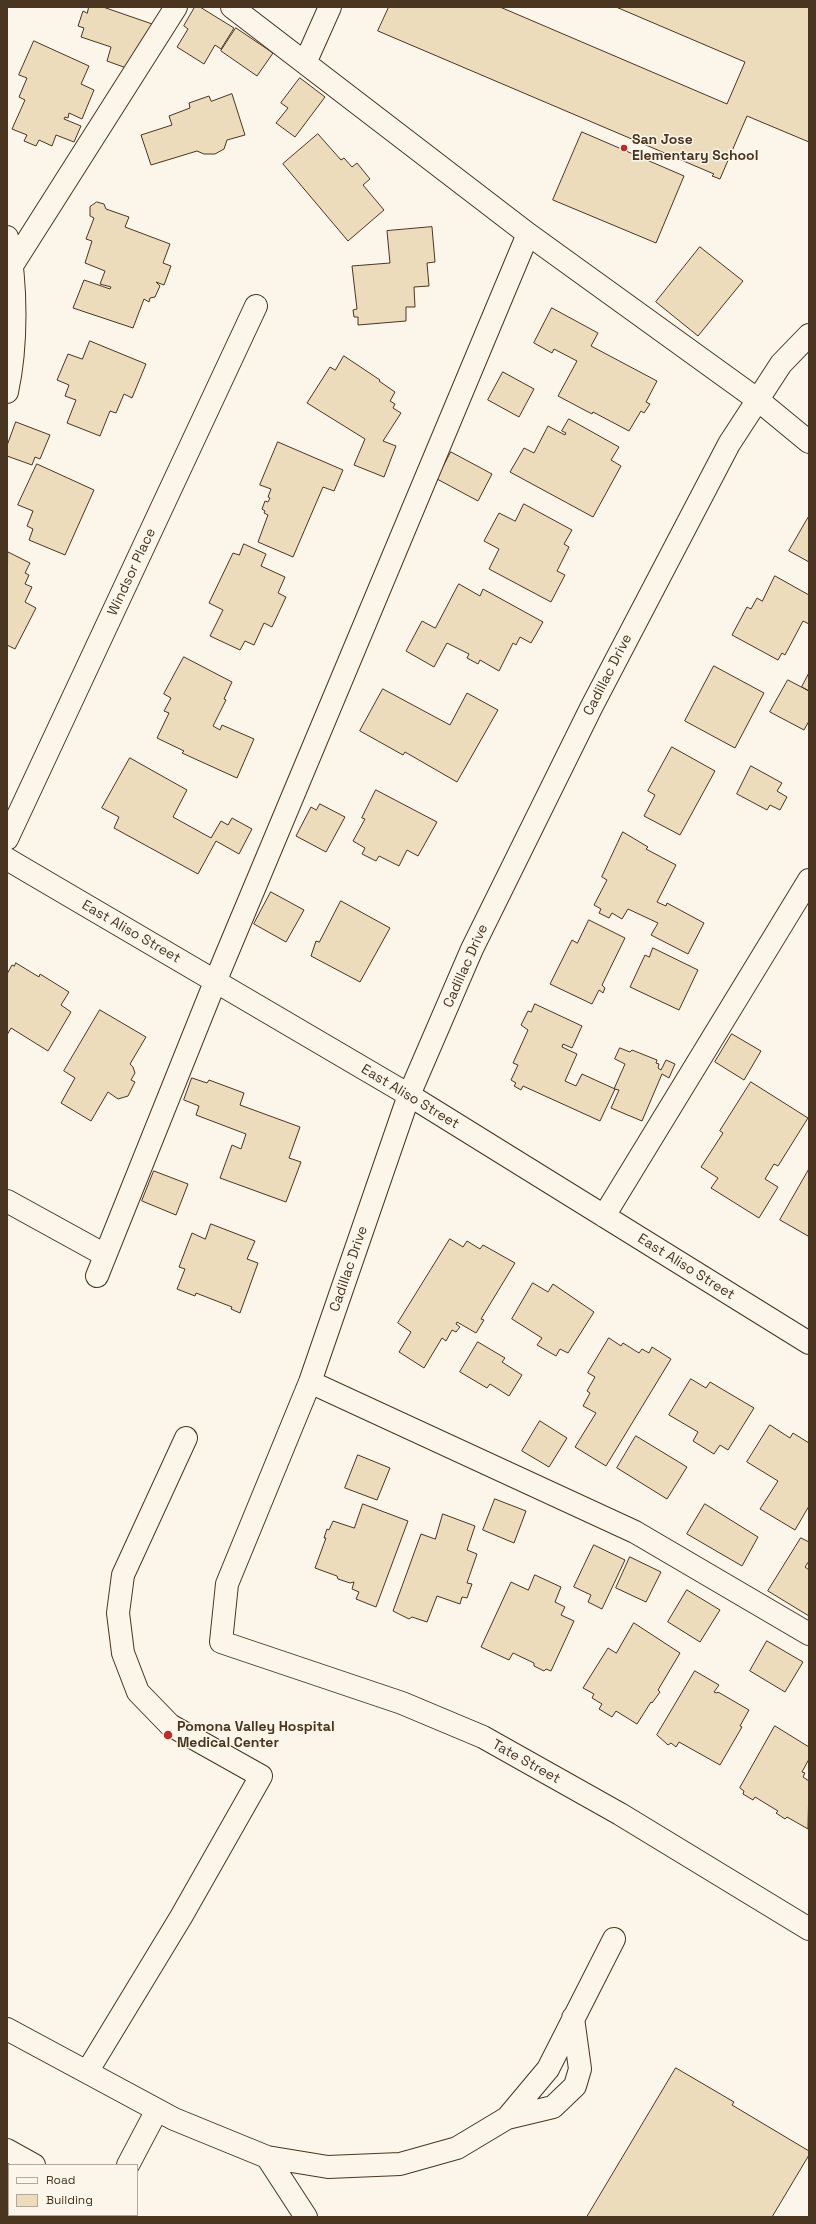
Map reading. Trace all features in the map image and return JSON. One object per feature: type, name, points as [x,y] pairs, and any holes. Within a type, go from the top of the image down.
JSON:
[{"type":"street","points":[[13,264],[176,7]]},
{"type":"street","points":[[232,7],[528,234],[758,400],[809,442]]},
{"type":"street","points":[[305,62],[330,7]]},
{"type":"street","points":[[97,1276],[216,982],[528,234]]},
{"type":"street","points":[[7,237],[13,264],[13,364],[7,392]]},
{"type":"street","name":"Windsor Place","points":[[7,839],[256,306]]},
{"type":"street","name":"Cadillac Drive","points":[[221,1642],[227,1584],[310,1382],[409,1095],[472,949],[592,706],[729,444],[781,364],[809,335]]},
{"type":"street","name":"East Aliso Street","points":[[7,859],[409,1095],[809,1343]]},
{"type":"street","points":[[604,1216],[809,880]]},
{"type":"street","points":[[7,1201],[105,1256]]},
{"type":"street","points":[[310,1382],[635,1532],[809,1634]]},
{"type":"street","points":[[87,2072],[181,1917],[261,1776],[170,1725],[138,1692],[122,1653],[118,1613],[122,1575],[186,1438]]},
{"type":"street","name":"Tate Street","points":[[221,1642],[402,1703],[482,1737],[620,1814],[809,1929]]},
{"type":"street","points":[[507,2118],[548,2069],[614,1939]]},
{"type":"street","points":[[7,2029],[174,2119],[267,2157],[328,2167],[400,2164],[457,2148],[507,2118],[553,2107],[575,2086],[580,2069],[573,2018]]},
{"type":"street","points":[[129,2164],[157,2110]]},
{"type":"street","points":[[7,2150],[32,2164]]},
{"type":"street","points":[[267,2157],[306,2217]]},
{"type":"building","points":[[89,7],[103,7],[158,26],[129,69],[107,61],[111,47],[81,37],[84,28],[78,26],[83,11],[87,13]]},
{"type":"building","points":[[195,7],[200,7],[234,28],[221,49],[215,45],[204,64],[177,47],[188,29],[184,26]]},
{"type":"building","points":[[389,7],[500,7],[727,104],[745,62],[616,7],[809,7],[809,142],[747,116],[720,179],[712,176],[714,174],[378,31]]},
{"type":"building","points":[[236,28],[273,53],[257,76],[221,51]]},
{"type":"building","points":[[34,41],[89,66],[81,84],[94,90],[82,119],[69,113],[68,118],[65,117],[64,119],[81,126],[74,142],[56,135],[52,146],[39,140],[36,146],[24,141],[27,135],[12,129],[25,100],[19,97],[27,78],[19,75]]},
{"type":"building","points":[[300,78],[325,97],[295,137],[276,123],[288,108],[281,103]]},
{"type":"building","points":[[232,94],[245,135],[227,140],[224,149],[215,154],[204,154],[197,151],[151,165],[141,135],[172,125],[169,116],[190,108],[189,103],[209,96],[211,101]]},
{"type":"building","points":[[582,132],[684,176],[656,243],[553,200]]},
{"type":"building","points":[[318,134],[341,160],[344,158],[352,167],[357,163],[370,179],[363,185],[384,210],[348,241],[283,164]]},
{"type":"building","points":[[97,202],[104,204],[106,209],[129,217],[125,227],[170,244],[163,263],[171,266],[164,285],[156,282],[160,286],[155,297],[150,298],[149,302],[144,299],[133,328],[73,308],[84,280],[110,289],[111,287],[100,284],[105,271],[85,263],[92,241],[86,239],[94,218],[90,216],[90,207]]},
{"type":"building","points":[[432,227],[435,262],[427,263],[429,286],[414,287],[415,307],[406,307],[406,321],[358,325],[358,317],[354,317],[353,310],[357,309],[352,266],[390,263],[387,231]]},
{"type":"building","points":[[700,247],[743,281],[698,336],[656,302]]},
{"type":"building","points":[[552,308],[598,333],[591,346],[657,381],[646,402],[650,404],[644,413],[641,411],[629,431],[558,396],[577,361],[554,349],[552,353],[534,343]]},
{"type":"building","points":[[90,341],[146,364],[132,398],[124,394],[116,413],[110,411],[100,436],[67,423],[76,400],[65,396],[69,385],[57,380],[68,354],[82,359]]},
{"type":"building","points":[[344,356],[395,392],[390,401],[395,404],[393,408],[401,413],[383,441],[396,446],[384,477],[354,465],[365,439],[307,403],[330,367],[335,370]]},
{"type":"building","points":[[503,372],[534,389],[519,417],[488,400]]},
{"type":"building","points":[[569,419],[619,447],[611,460],[621,466],[593,517],[510,472],[524,448],[534,453],[548,426],[565,435],[566,433],[562,431]]},
{"type":"building","points":[[16,422],[50,435],[40,459],[35,457],[32,465],[7,456],[7,446]]},
{"type":"building","points":[[278,442],[343,470],[334,491],[323,487],[293,557],[258,542],[268,515],[264,513],[265,511],[262,509],[265,501],[268,502],[270,498],[268,497],[271,489],[260,485]]},
{"type":"building","points":[[451,452],[492,474],[478,501],[437,479]]},
{"type":"building","points":[[37,464],[94,490],[65,555],[29,540],[33,529],[27,526],[33,511],[18,505]]},
{"type":"building","points":[[524,504],[572,530],[564,544],[569,547],[557,571],[565,575],[551,602],[489,569],[499,549],[484,541],[499,513],[515,521]]},
{"type":"building","points":[[809,516],[809,562],[789,551]]},
{"type":"building","points":[[244,544],[266,554],[261,566],[285,577],[278,593],[286,597],[272,627],[264,623],[254,645],[245,641],[240,650],[210,636],[223,610],[209,603],[233,553],[239,555]]},
{"type":"building","points":[[8,552],[30,563],[25,573],[29,575],[25,584],[32,587],[25,602],[36,608],[15,649],[7,645]]},
{"type":"building","points":[[775,576],[809,595],[809,624],[803,621],[785,655],[782,653],[778,660],[732,635],[747,607],[751,609],[757,598],[762,601]]},
{"type":"building","points":[[459,584],[480,596],[483,589],[543,622],[531,643],[520,637],[516,645],[513,643],[499,671],[480,660],[478,664],[467,658],[469,654],[447,643],[434,667],[406,651],[422,621],[435,628]]},
{"type":"building","points":[[184,657],[232,682],[224,699],[226,700],[213,726],[220,730],[222,725],[254,739],[237,778],[182,753],[184,751],[157,738],[169,713],[164,711],[171,698],[164,694]]},
{"type":"building","points":[[714,666],[764,693],[735,748],[685,721]]},
{"type":"building","points":[[809,673],[809,691],[802,687]]},
{"type":"building","points":[[788,680],[809,691],[809,721],[804,730],[770,712]]},
{"type":"building","points":[[383,689],[450,725],[467,693],[498,710],[457,782],[405,752],[403,755],[360,731]]},
{"type":"building","points":[[672,747],[715,771],[680,835],[644,816],[655,795],[648,791]]},
{"type":"building","points":[[130,758],[187,790],[173,817],[211,838],[221,821],[228,825],[232,818],[252,829],[239,854],[216,841],[198,874],[114,828],[119,817],[102,808]]},
{"type":"building","points":[[751,766],[782,783],[777,791],[787,797],[780,810],[770,805],[767,810],[737,794]]},
{"type":"building","points":[[376,790],[437,822],[418,856],[407,850],[399,866],[379,856],[376,861],[362,854],[365,848],[353,841],[365,819],[362,818]]},
{"type":"building","points":[[320,804],[345,817],[326,852],[296,836],[311,807],[316,810]]},
{"type":"building","points":[[623,832],[648,847],[646,849],[676,865],[657,902],[666,906],[667,903],[704,923],[688,954],[651,935],[658,923],[628,909],[622,919],[612,913],[609,918],[599,913],[601,909],[594,905],[607,880],[602,877]]},
{"type":"building","points":[[271,892],[304,910],[286,942],[254,924]]},
{"type":"building","points":[[341,901],[390,928],[360,982],[311,956],[316,941],[319,942]]},
{"type":"building","points":[[589,920],[625,938],[602,985],[605,988],[603,993],[599,990],[592,1004],[550,984],[572,940],[577,943]]},
{"type":"building","points":[[653,948],[698,970],[679,1010],[630,987],[645,955],[649,957]]},
{"type":"building","points":[[16,963],[39,977],[40,974],[69,992],[61,1005],[71,1012],[48,1051],[11,1028],[7,1035],[7,974],[12,965],[14,966]]},
{"type":"building","points":[[535,1004],[582,1026],[572,1048],[563,1044],[562,1047],[577,1054],[565,1081],[576,1086],[582,1074],[615,1089],[600,1121],[523,1086],[521,1090],[514,1086],[516,1083],[511,1080],[518,1065],[513,1063],[528,1030],[521,1025],[528,1011],[531,1012]]},
{"type":"building","points":[[100,1010],[146,1037],[130,1064],[135,1073],[131,1080],[135,1082],[128,1096],[118,1099],[108,1092],[91,1121],[61,1103],[75,1078],[64,1071]]},
{"type":"building","points":[[732,1034],[761,1051],[744,1080],[715,1062]]},
{"type":"building","points":[[620,1048],[630,1052],[632,1050],[657,1060],[656,1063],[659,1064],[658,1068],[661,1070],[666,1060],[675,1064],[669,1078],[662,1074],[642,1121],[611,1108],[619,1090],[614,1089],[625,1064],[615,1059]]},
{"type":"building","points":[[192,1078],[207,1083],[209,1080],[244,1093],[240,1105],[300,1127],[289,1158],[301,1162],[286,1202],[220,1178],[232,1145],[241,1149],[246,1134],[196,1115],[199,1106],[184,1100]]},
{"type":"building","points":[[751,1082],[808,1118],[778,1166],[774,1164],[765,1179],[778,1187],[759,1218],[711,1188],[718,1178],[701,1167],[723,1133],[720,1131]]},
{"type":"building","points":[[809,1169],[809,1234],[808,1236],[780,1220]]},
{"type":"building","points":[[154,1171],[188,1184],[176,1215],[142,1201]]},
{"type":"building","points":[[211,1224],[255,1241],[247,1259],[258,1263],[240,1313],[231,1309],[232,1307],[196,1293],[195,1296],[177,1289],[185,1269],[179,1267],[192,1233],[205,1239]]},
{"type":"building","points":[[450,1239],[463,1247],[467,1241],[480,1249],[483,1245],[515,1263],[481,1319],[484,1320],[476,1333],[457,1322],[456,1324],[460,1327],[456,1332],[452,1330],[446,1341],[442,1338],[424,1368],[399,1352],[411,1332],[398,1323]]},
{"type":"building","points":[[533,1283],[548,1292],[553,1284],[594,1312],[568,1353],[560,1349],[556,1356],[537,1345],[542,1338],[512,1319]]},
{"type":"building","points":[[609,1338],[621,1346],[623,1343],[639,1353],[642,1349],[649,1353],[652,1347],[671,1359],[606,1466],[575,1447],[596,1413],[583,1406],[590,1393],[587,1391],[595,1377],[588,1373]]},
{"type":"building","points":[[478,1342],[505,1358],[502,1362],[522,1375],[509,1396],[490,1384],[487,1388],[460,1372]]},
{"type":"building","points":[[691,1379],[706,1388],[710,1382],[754,1408],[728,1450],[720,1445],[714,1454],[693,1441],[698,1432],[669,1415]]},
{"type":"building","points":[[540,1421],[567,1438],[549,1467],[522,1451]]},
{"type":"building","points":[[770,1425],[790,1438],[793,1433],[809,1443],[809,1506],[795,1530],[760,1509],[778,1481],[747,1462]]},
{"type":"building","points":[[636,1436],[687,1467],[667,1499],[617,1468]]},
{"type":"building","points":[[358,1455],[390,1468],[377,1500],[345,1488]]},
{"type":"building","points":[[495,1499],[526,1511],[514,1543],[483,1530]]},
{"type":"building","points":[[363,1504],[408,1521],[376,1607],[356,1599],[359,1592],[352,1589],[354,1582],[350,1583],[338,1579],[337,1576],[315,1568],[326,1538],[324,1538],[327,1529],[329,1530],[333,1521],[354,1528]]},
{"type":"building","points":[[705,1504],[758,1537],[742,1566],[687,1534]]},
{"type":"building","points":[[443,1514],[475,1526],[467,1550],[477,1554],[467,1583],[472,1584],[467,1598],[462,1597],[460,1604],[437,1596],[427,1622],[412,1617],[409,1619],[393,1611],[421,1534],[435,1539]]},
{"type":"building","points":[[801,1538],[809,1542],[809,1561],[805,1567],[809,1570],[809,1616],[768,1591]]},
{"type":"building","points":[[594,1545],[625,1560],[602,1609],[588,1602],[591,1595],[574,1587]]},
{"type":"building","points":[[630,1557],[661,1572],[646,1602],[616,1588]]},
{"type":"building","points":[[535,1575],[561,1587],[555,1602],[565,1607],[561,1615],[574,1621],[551,1671],[546,1669],[544,1671],[534,1666],[534,1663],[513,1653],[509,1660],[481,1647],[511,1582],[528,1590]]},
{"type":"building","points":[[687,1590],[720,1610],[700,1642],[668,1622]]},
{"type":"building","points":[[634,1623],[680,1653],[658,1690],[660,1692],[652,1703],[651,1702],[637,1724],[616,1711],[612,1717],[599,1709],[602,1704],[592,1698],[594,1694],[583,1688],[608,1648],[616,1653]]},
{"type":"building","points":[[767,1641],[803,1662],[785,1692],[750,1671]]},
{"type":"building","points":[[695,1671],[719,1685],[714,1692],[718,1692],[749,1710],[740,1726],[742,1727],[720,1765],[679,1742],[676,1747],[671,1743],[668,1745],[657,1735]]},
{"type":"building","points":[[775,1726],[809,1747],[809,1759],[802,1772],[805,1773],[803,1777],[809,1781],[808,1829],[787,1817],[785,1819],[776,1813],[778,1811],[755,1797],[753,1800],[743,1794],[744,1791],[740,1788]]},
{"type":"building","points":[[676,2068],[734,2102],[732,2105],[809,2151],[809,2155],[772,2217],[587,2217]]},
{"type":"place","name":"San Jose Elementary School","points":[[624,148]]},
{"type":"place","name":"Pomona Valley Hospital Medical Center","points":[[168,1735]]}]
